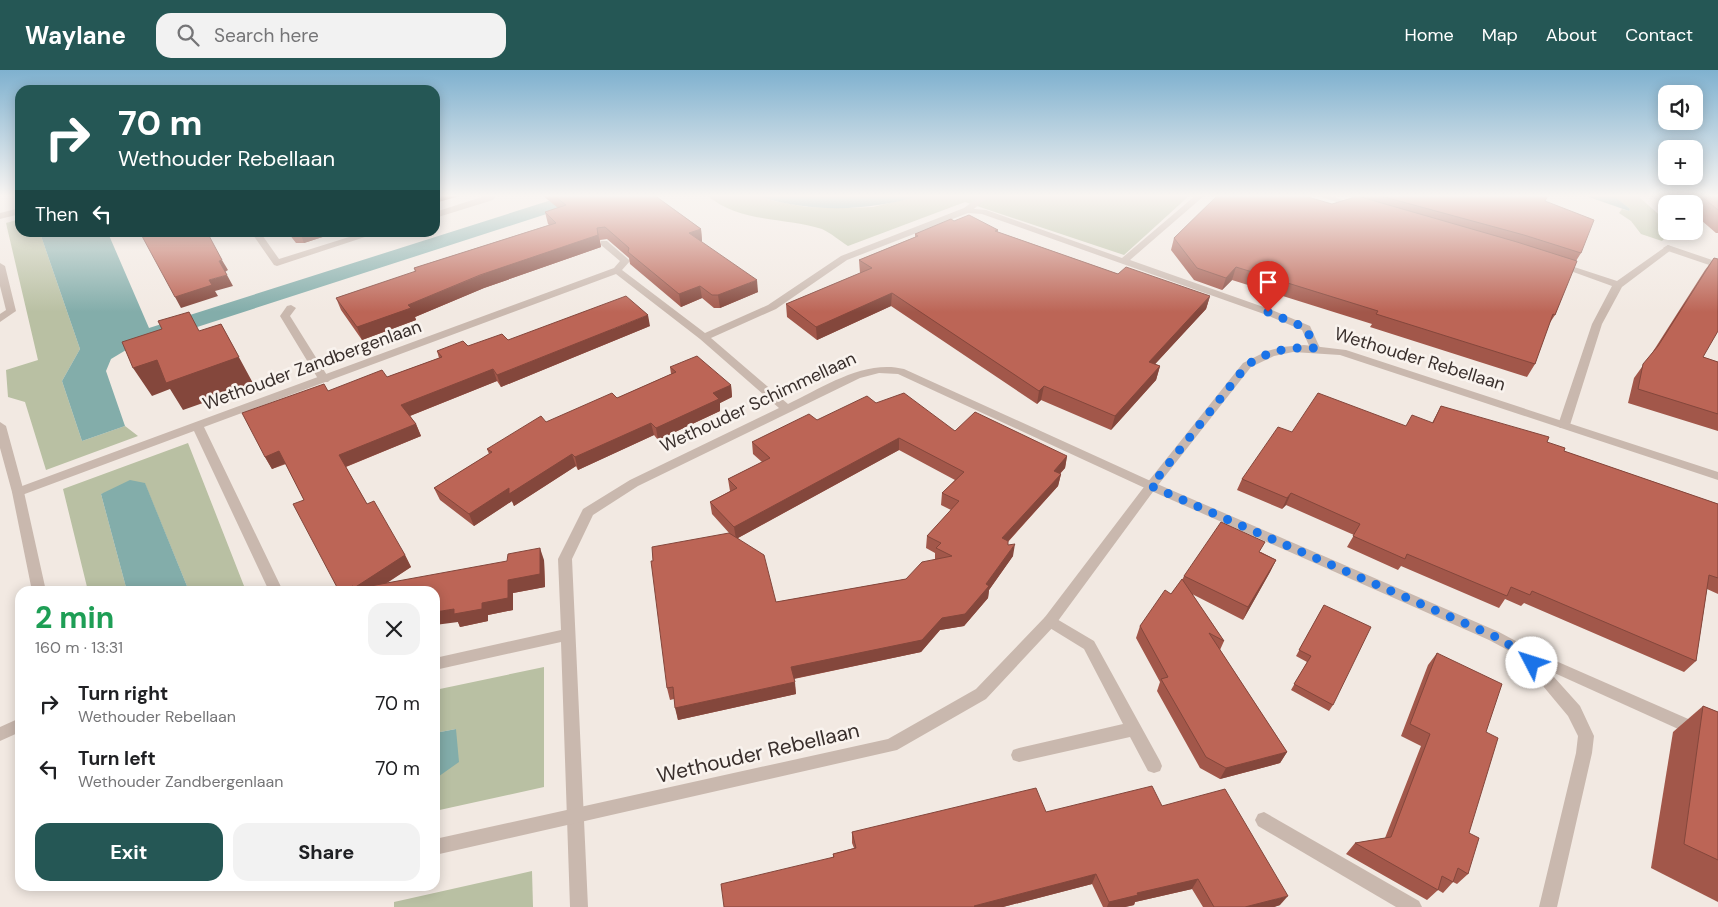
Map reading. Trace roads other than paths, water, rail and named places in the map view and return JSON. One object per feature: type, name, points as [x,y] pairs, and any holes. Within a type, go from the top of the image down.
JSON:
[{"type":"street","points":[[704,337],[772,307],[844,258],[906,234]]},
{"type":"street","points":[[1045,234],[1268,312],[1306,328],[1315,348]]},
{"type":"street","points":[[1124,262],[1156,234]]},
{"type":"street","points":[[259,237],[277,262],[360,237]]},
{"type":"street","points":[[604,243],[625,261],[618,270],[704,337],[788,410]]},
{"type":"street","points":[[1564,425],[1597,324],[1618,285],[1668,248],[1718,264]]},
{"type":"street","points":[[1549,262],[1618,285]]},
{"type":"street","points":[[0,266],[11,311],[0,319]]},
{"type":"street","name":"Wethouder Zandbergenlaan","points":[[18,492],[618,270]]},
{"type":"street","points":[[291,308],[285,316],[324,380]]},
{"type":"street","name":"Wethouder Rebellaan","points":[[440,845],[575,817],[891,745],[981,694],[1050,621],[1151,486],[1247,365],[1267,353],[1293,348],[1315,348],[1342,352],[1718,476]]},
{"type":"street","name":"Wethouder Schimmellaan","points":[[579,907],[566,636],[565,559],[588,512],[634,483],[856,376],[878,370],[900,372],[1151,486],[1494,636],[1522,652]]},
{"type":"street","points":[[0,426],[18,492],[38,586]]},
{"type":"street","points":[[198,426],[274,586]]},
{"type":"street","points":[[1050,621],[1089,645],[1154,766]]},
{"type":"street","points":[[440,663],[566,636]]},
{"type":"street","points":[[1522,652],[1718,740]]},
{"type":"street","points":[[1522,652],[1554,686],[1574,711],[1586,736],[1584,753],[1548,907]]},
{"type":"street","points":[[0,734],[15,727]]},
{"type":"street","points":[[1019,755],[1134,729]]},
{"type":"street","points":[[1264,820],[1413,907]]},
{"type":"water","points":[[484,234],[126,350],[111,359],[106,371],[125,426],[82,441],[62,381],[80,349],[41,237],[110,237],[149,328],[440,237],[440,235]]},
{"type":"water","points":[[130,480],[145,483],[187,586],[126,586],[101,494]]},
{"type":"water","points":[[456,729],[459,762],[440,775],[440,732]]}]
